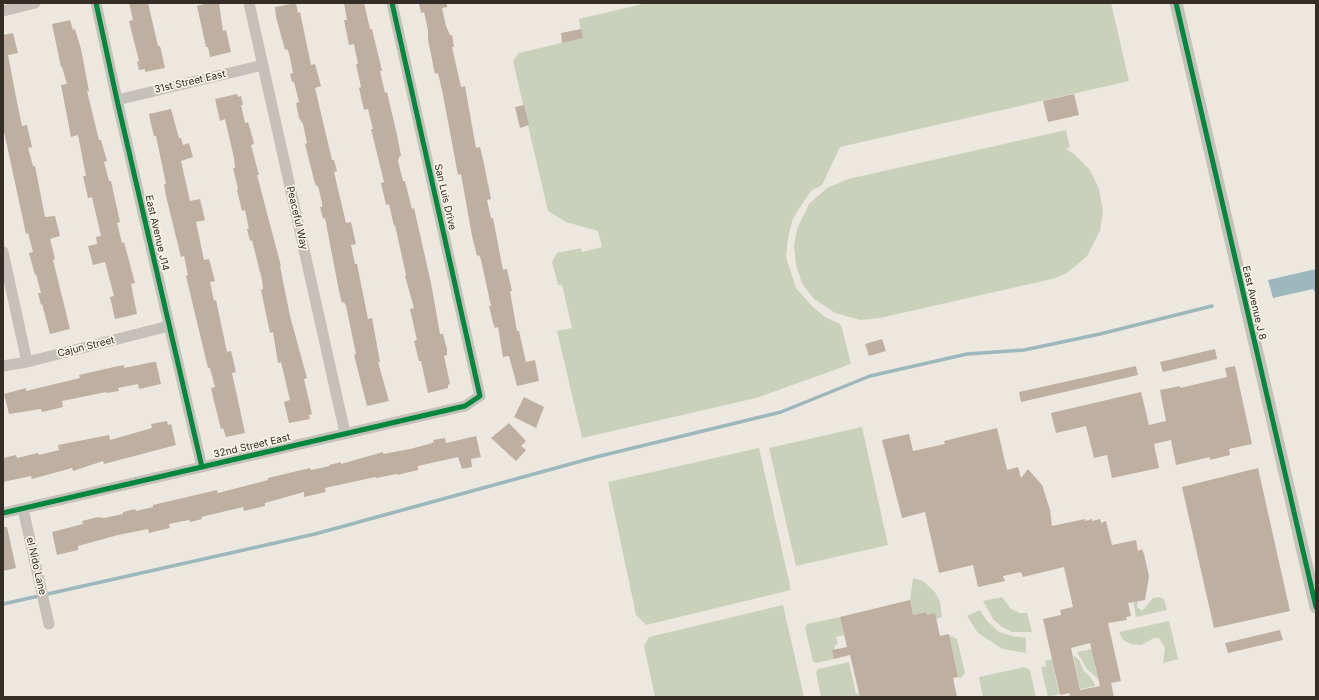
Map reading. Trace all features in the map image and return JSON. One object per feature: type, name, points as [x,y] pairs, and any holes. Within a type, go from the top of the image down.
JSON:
[{"type":"street","points":[[3,11],[35,3]]},
{"type":"street","name":"East Avenue J14","points":[[96,3],[202,467]]},
{"type":"street","name":"Peaceful Way","points":[[249,3],[345,433]]},
{"type":"street","name":"San Luis Drive","points":[[392,3],[480,396]]},
{"type":"street","name":"East Avenue J 8","points":[[1176,3],[1316,607]]},
{"type":"street","name":"31st Street East","points":[[117,100],[263,65]]},
{"type":"street","points":[[3,252],[27,362]]},
{"type":"street","name":"Cajun Street","points":[[3,366],[27,362],[169,326]]},
{"type":"street","name":"32nd Street East","points":[[3,513],[465,406],[480,396]]},
{"type":"street","name":"el Nido Lane","points":[[23,509],[49,624]]},
{"type":"green space","points":[[647,3],[1111,3],[1129,81],[840,147],[822,185],[811,191],[793,218],[788,238],[786,257],[796,288],[813,307],[825,317],[840,324],[851,364],[756,398],[582,438],[557,331],[572,328],[562,285],[558,285],[552,262],[557,253],[581,248],[582,252],[602,247],[598,231],[566,222],[548,211],[513,61],[519,53],[582,38],[579,19]]},
{"type":"green space","points":[[1066,130],[1070,147],[1066,149],[1074,154],[1090,170],[1099,189],[1103,211],[1100,231],[1087,256],[1067,273],[1052,279],[880,318],[861,320],[835,313],[813,298],[802,283],[796,265],[794,246],[797,229],[809,204],[827,188],[848,179]]},
{"type":"green space","points":[[862,427],[888,545],[796,566],[769,448]]},
{"type":"green space","points":[[759,448],[791,590],[646,625],[636,615],[608,482]]},
{"type":"green space","points":[[913,578],[923,581],[935,592],[940,602],[942,617],[936,619],[927,615],[926,612],[913,615],[910,600]]},
{"type":"green space","points":[[1002,597],[1011,609],[1020,613],[1027,613],[1032,632],[1012,632],[1002,627],[993,619],[983,601]]},
{"type":"green space","points":[[1159,597],[1164,599],[1167,610],[1136,617],[1133,602],[1138,601],[1137,607],[1142,611],[1153,598]]},
{"type":"green space","points":[[783,605],[804,697],[655,697],[644,646],[649,637]]},
{"type":"green space","points":[[980,610],[987,621],[999,632],[1026,638],[1026,653],[1003,649],[978,633],[967,616]]},
{"type":"green space","points":[[840,617],[844,635],[836,637],[838,644],[835,645],[834,659],[816,663],[813,661],[805,628],[807,624]]},
{"type":"green space","points":[[1169,621],[1178,659],[1163,663],[1165,648],[1159,638],[1154,638],[1141,645],[1131,644],[1123,640],[1119,632]]},
{"type":"green space","points":[[949,635],[957,639],[965,673],[961,678],[958,677]]},
{"type":"green space","points":[[1092,649],[1098,679],[1087,669],[1077,652]]},
{"type":"green space","points":[[1073,655],[1079,660],[1084,671],[1092,679],[1095,686],[1080,689]]},
{"type":"green space","points":[[1052,659],[1059,694],[1048,697],[1041,667],[1046,666],[1045,661]]},
{"type":"green space","points":[[849,662],[856,694],[859,693],[860,697],[821,697],[816,672],[818,669]]},
{"type":"green space","points":[[1025,667],[1030,670],[1036,697],[983,697],[979,677]]},
{"type":"water","points":[[1316,269],[1316,294],[1313,289],[1273,298],[1268,280]]},
{"type":"building","points":[[129,3],[148,3],[158,46],[160,46],[165,68],[145,72],[145,69],[139,70],[137,62],[139,61],[129,21],[133,20]]},
{"type":"building","points":[[209,3],[219,3],[223,31],[226,30],[231,52],[210,57],[208,47],[206,47],[197,6]]},
{"type":"building","points":[[296,3],[298,13],[300,12],[311,65],[315,64],[321,86],[315,88],[332,160],[334,160],[337,171],[334,172],[346,223],[351,222],[356,244],[351,245],[355,264],[357,264],[368,319],[372,318],[380,362],[378,362],[389,401],[367,406],[354,355],[356,354],[346,306],[344,302],[342,303],[325,218],[323,219],[320,207],[322,207],[322,203],[318,186],[316,186],[314,180],[305,144],[307,143],[303,124],[299,118],[296,103],[299,102],[294,82],[292,82],[290,74],[293,73],[289,53],[287,49],[285,50],[276,17],[275,7]]},
{"type":"building","points":[[344,3],[364,3],[370,29],[372,29],[382,71],[380,71],[385,93],[387,92],[397,135],[401,156],[399,157],[398,161],[412,209],[414,208],[431,283],[440,334],[443,334],[447,349],[447,355],[444,356],[450,384],[448,385],[448,388],[428,393],[421,361],[419,361],[414,341],[417,340],[410,309],[414,308],[405,276],[395,225],[394,226],[389,204],[386,205],[381,183],[384,182],[371,129],[373,129],[368,109],[364,110],[359,88],[361,87],[356,64],[358,64],[354,44],[349,45],[344,20],[347,20]]},
{"type":"building","points":[[419,3],[447,3],[447,7],[442,8],[446,26],[450,35],[452,35],[454,47],[452,47],[461,87],[465,86],[476,148],[480,147],[484,164],[491,199],[487,200],[491,218],[493,218],[503,270],[507,269],[512,291],[510,291],[517,331],[519,331],[526,362],[535,360],[539,381],[517,386],[509,356],[503,357],[498,327],[495,328],[489,306],[491,306],[481,260],[479,255],[477,256],[472,236],[461,174],[458,175],[438,73],[435,74],[424,12],[421,13]]},
{"type":"building","points":[[70,20],[73,30],[75,29],[81,49],[89,91],[87,91],[99,140],[101,140],[107,161],[104,162],[109,181],[111,181],[120,222],[117,223],[122,243],[124,242],[135,283],[131,284],[137,314],[115,319],[110,297],[114,296],[105,262],[93,265],[88,246],[97,244],[96,237],[101,236],[92,197],[88,198],[83,176],[86,176],[78,135],[71,137],[61,85],[67,84],[61,67],[52,24]]},
{"type":"building","points":[[581,29],[583,38],[562,43],[561,33]]},
{"type":"building","points":[[13,33],[18,53],[8,55],[22,126],[27,125],[32,147],[28,148],[33,166],[35,166],[45,217],[55,216],[60,236],[50,239],[55,259],[53,260],[70,329],[50,334],[38,293],[41,293],[29,253],[33,252],[28,233],[26,234],[3,127],[3,35]]},
{"type":"building","points":[[237,94],[238,97],[241,96],[243,105],[241,105],[245,123],[248,122],[254,144],[251,145],[259,175],[257,175],[281,266],[290,316],[307,378],[304,379],[312,414],[309,415],[310,419],[289,423],[284,402],[290,400],[281,362],[278,363],[273,332],[270,333],[261,290],[263,289],[262,280],[252,240],[250,241],[247,229],[249,229],[245,210],[242,211],[237,190],[233,168],[235,168],[234,158],[225,119],[220,121],[215,99]]},
{"type":"building","points":[[1074,94],[1079,115],[1048,122],[1043,101]]},
{"type":"building","points":[[524,105],[529,125],[520,128],[515,107]]},
{"type":"building","points":[[171,109],[179,138],[181,138],[183,145],[189,143],[193,157],[181,161],[190,201],[200,199],[205,220],[196,222],[204,260],[209,259],[215,281],[210,282],[214,301],[216,300],[227,352],[231,351],[236,372],[232,373],[245,433],[226,437],[223,428],[221,429],[214,401],[211,388],[215,387],[210,368],[208,368],[186,276],[188,275],[184,256],[181,257],[166,196],[164,184],[166,184],[156,136],[154,136],[149,114]]},
{"type":"building","points":[[882,339],[886,351],[869,356],[865,344]]},
{"type":"building","points":[[1215,349],[1217,359],[1163,372],[1160,362]]},
{"type":"building","points":[[156,362],[161,384],[139,389],[138,384],[118,388],[119,391],[106,392],[62,401],[63,407],[42,412],[41,409],[9,414],[4,394],[26,388],[26,391],[80,378],[79,375],[114,367],[124,365],[124,368]]},
{"type":"building","points":[[1136,366],[1138,375],[1021,402],[1019,392]]},
{"type":"building","points":[[1235,366],[1252,444],[1229,449],[1230,455],[1210,460],[1210,457],[1176,465],[1171,440],[1154,444],[1159,468],[1112,478],[1107,455],[1094,458],[1086,426],[1056,433],[1051,413],[1141,392],[1149,425],[1166,421],[1160,390],[1180,386],[1180,388],[1227,377],[1225,368]]},
{"type":"building","points":[[524,397],[544,407],[536,428],[514,417]]},
{"type":"building","points":[[167,421],[168,425],[171,424],[176,445],[104,464],[103,461],[73,471],[72,468],[32,479],[31,476],[3,482],[3,458],[16,455],[17,458],[38,453],[39,455],[59,450],[58,445],[109,435],[110,440],[152,428],[151,424]]},
{"type":"building","points":[[509,423],[526,441],[521,446],[526,450],[516,461],[491,438]]},
{"type":"building","points":[[997,428],[1007,470],[1018,467],[1021,478],[1028,469],[1042,485],[1050,510],[1052,526],[1085,519],[1085,521],[1092,519],[1092,521],[1100,519],[1101,523],[1106,521],[1112,545],[1136,540],[1138,551],[1142,549],[1149,576],[1145,600],[1128,603],[1131,616],[1126,617],[1127,620],[1108,623],[1121,681],[1111,683],[1114,697],[1069,697],[1070,693],[1060,695],[1043,619],[1061,615],[1060,610],[1073,607],[1064,567],[1023,577],[1021,572],[1003,576],[1005,581],[978,587],[973,565],[939,573],[925,512],[902,518],[882,440],[909,434],[913,451],[945,444],[944,441]],"holes":[[[1090,643],[1100,686],[1080,690],[1071,648]]]},
{"type":"building","points":[[476,436],[481,457],[471,459],[472,467],[462,469],[458,457],[418,466],[418,470],[397,475],[376,477],[325,488],[326,492],[304,497],[304,492],[265,503],[265,506],[244,511],[243,507],[201,517],[202,519],[190,522],[189,520],[169,524],[170,528],[149,533],[148,529],[118,535],[78,546],[78,550],[57,555],[52,532],[83,524],[82,521],[98,517],[104,518],[123,514],[123,512],[135,509],[136,511],[153,507],[153,505],[217,490],[218,493],[268,480],[268,478],[310,468],[311,470],[341,462],[341,464],[383,452],[383,454],[410,449],[429,444],[434,442],[433,440],[445,438],[446,443]]},
{"type":"building","points":[[1258,468],[1290,611],[1214,628],[1182,487]]},
{"type":"building","points":[[3,527],[7,527],[16,568],[3,571]]},
{"type":"building","points":[[910,600],[913,615],[926,612],[927,615],[935,613],[940,636],[949,634],[958,677],[953,678],[957,697],[860,697],[850,655],[834,659],[832,650],[847,647],[840,617]]},
{"type":"building","points":[[1280,630],[1283,640],[1228,653],[1225,643]]},
{"type":"waterway","points":[[3,604],[315,534],[596,457],[781,412],[870,376],[967,354],[1024,350],[1100,334],[1212,306]]},
{"type":"cycle path","points":[[96,3],[202,467]]},
{"type":"cycle path","points":[[3,513],[465,406],[480,396],[392,3]]},
{"type":"cycle path","points":[[1176,3],[1316,607]]}]
